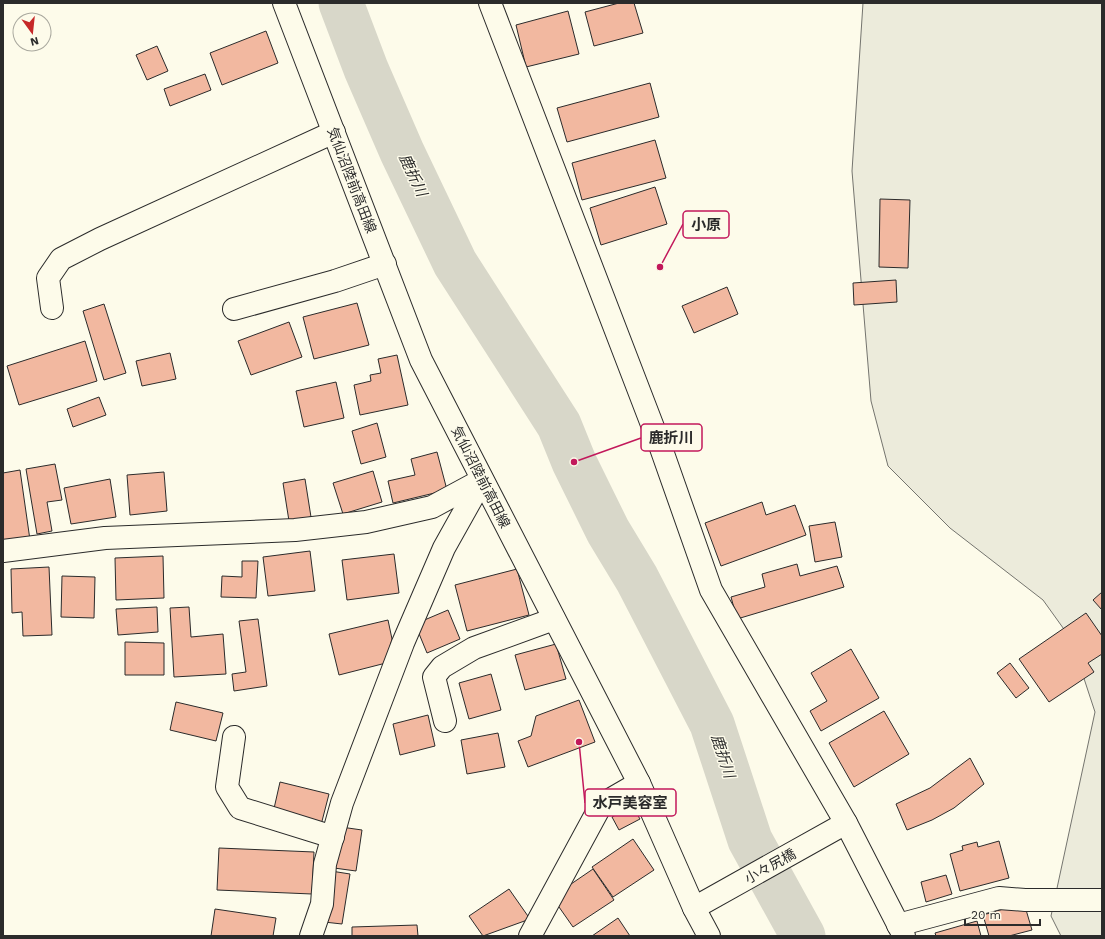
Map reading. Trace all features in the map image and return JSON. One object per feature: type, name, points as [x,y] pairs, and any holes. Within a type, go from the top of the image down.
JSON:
[{"type":"street","name":"気仙沼陸前高田線","points":[[284,3],[421,360],[639,783],[694,908],[709,936]]},
{"type":"street","points":[[490,3],[647,411],[711,590],[846,823],[901,931],[999,898],[1025,900],[1102,900]]},
{"type":"street","points":[[52,308],[48,278],[61,259],[100,239],[334,132]]},
{"type":"street","points":[[234,309],[335,281],[385,264]]},
{"type":"street","points":[[3,552],[105,538],[295,530],[366,522],[432,507],[482,480]]},
{"type":"street","points":[[310,936],[322,904],[325,864],[342,803],[403,643],[444,548],[482,480]]},
{"type":"street","points":[[446,721],[434,677],[442,667],[474,648],[554,619]]},
{"type":"street","points":[[234,737],[227,787],[240,808],[333,837]]},
{"type":"street","points":[[530,936],[601,805],[639,783]]},
{"type":"street","name":"小々尻橋","points":[[694,908],[846,823]]},
{"type":"shaded area","points":[[863,3],[1102,3],[1102,936],[1061,936],[1051,916],[1095,712],[1071,639],[1043,600],[950,528],[888,466],[871,401],[852,171]]},
{"type":"building","points":[[619,3],[634,3],[643,33],[594,46],[585,12]]},
{"type":"building","points":[[568,11],[579,54],[526,67],[516,25]]},
{"type":"building","points":[[266,31],[278,63],[222,85],[210,53]]},
{"type":"building","points":[[157,46],[168,71],[147,80],[136,55]]},
{"type":"building","points":[[205,74],[211,90],[170,106],[164,89]]},
{"type":"building","points":[[650,83],[659,117],[567,142],[557,108]]},
{"type":"building","points":[[655,140],[666,178],[582,200],[572,163]]},
{"type":"building","points":[[655,187],[667,224],[601,245],[590,208]]},
{"type":"building","points":[[880,199],[910,200],[908,268],[879,267]]},
{"type":"building","points":[[896,280],[897,302],[854,305],[853,283]]},
{"type":"building","points":[[727,287],[738,314],[694,333],[682,306]]},
{"type":"building","points":[[357,303],[369,345],[314,359],[303,317]]},
{"type":"building","points":[[104,304],[126,373],[104,380],[83,311]]},
{"type":"building","points":[[289,322],[302,357],[251,375],[238,341]]},
{"type":"building","points":[[85,341],[97,381],[19,405],[7,366]]},
{"type":"building","points":[[170,353],[176,379],[142,386],[136,361]]},
{"type":"building","points":[[397,355],[408,405],[360,415],[354,385],[371,381],[370,375],[381,373],[378,359]]},
{"type":"building","points":[[336,382],[344,418],[304,427],[296,391]]},
{"type":"building","points":[[99,397],[106,415],[73,427],[67,409]]},
{"type":"building","points":[[377,423],[386,457],[361,464],[352,431]]},
{"type":"building","points":[[437,452],[447,490],[393,503],[388,481],[415,475],[411,459]]},
{"type":"building","points":[[55,464],[62,500],[47,502],[52,531],[37,534],[26,469]]},
{"type":"building","points":[[20,470],[30,540],[3,544],[3,473]]},
{"type":"building","points":[[373,471],[382,502],[343,514],[333,483]]},
{"type":"building","points":[[164,472],[167,511],[130,515],[127,475]]},
{"type":"building","points":[[110,479],[116,517],[71,524],[64,488]]},
{"type":"building","points":[[305,479],[311,517],[289,521],[283,483]]},
{"type":"building","points":[[762,502],[766,515],[795,505],[806,535],[721,566],[705,523]]},
{"type":"building","points":[[835,522],[842,557],[815,562],[809,526]]},
{"type":"building","points":[[310,551],[315,591],[268,596],[263,557]]},
{"type":"building","points":[[394,554],[399,593],[347,600],[342,560]]},
{"type":"building","points":[[163,556],[164,598],[116,600],[115,558]]},
{"type":"building","points":[[242,561],[258,561],[256,598],[221,597],[222,576],[242,577]]},
{"type":"building","points":[[797,564],[800,576],[837,566],[844,587],[737,619],[731,597],[765,587],[762,574]]},
{"type":"building","points":[[49,567],[52,635],[23,636],[22,612],[12,613],[11,569]]},
{"type":"building","points":[[517,569],[529,615],[467,631],[455,585]]},
{"type":"building","points":[[62,576],[95,577],[94,618],[61,617]]},
{"type":"building","points":[[1102,592],[1102,610],[1093,600]]},
{"type":"building","points":[[157,607],[158,632],[118,635],[116,609]]},
{"type":"building","points":[[189,607],[191,637],[223,634],[226,674],[174,677],[170,608]]},
{"type":"building","points":[[448,610],[460,639],[427,653],[415,624]]},
{"type":"building","points":[[1086,613],[1102,636],[1102,654],[1088,663],[1094,672],[1049,702],[1019,659]]},
{"type":"building","points":[[258,619],[267,686],[234,691],[232,674],[246,672],[239,621]]},
{"type":"building","points":[[388,620],[392,639],[386,663],[339,675],[329,634]]},
{"type":"building","points":[[125,642],[164,643],[164,675],[125,675]]},
{"type":"building","points":[[556,644],[566,679],[525,690],[515,655]]},
{"type":"building","points":[[851,649],[879,698],[821,731],[810,711],[827,701],[811,673]]},
{"type":"building","points":[[1010,663],[1029,688],[1016,698],[997,673]]},
{"type":"building","points":[[491,674],[501,710],[469,719],[459,683]]},
{"type":"building","points":[[579,700],[595,742],[528,767],[518,741],[531,736],[536,716]]},
{"type":"building","points":[[176,702],[223,713],[216,741],[170,730]]},
{"type":"building","points":[[884,711],[909,754],[854,787],[829,743]]},
{"type":"building","points":[[428,715],[435,746],[400,755],[393,724]]},
{"type":"building","points":[[498,733],[505,767],[467,774],[461,740]]},
{"type":"building","points":[[970,758],[984,784],[954,808],[932,820],[907,830],[896,804],[930,788]]},
{"type":"building","points":[[280,782],[329,794],[321,825],[273,813]]},
{"type":"building","points":[[632,806],[640,819],[619,830],[612,817]]},
{"type":"building","points":[[341,827],[362,830],[356,871],[334,868]]},
{"type":"building","points":[[633,839],[654,870],[613,897],[592,867]]},
{"type":"building","points":[[999,841],[1009,878],[960,891],[950,854],[963,850],[962,846],[977,842],[978,847]]},
{"type":"building","points":[[219,848],[314,852],[312,894],[217,890]]},
{"type":"building","points":[[593,869],[614,900],[573,927],[552,897]]},
{"type":"building","points":[[331,871],[350,874],[342,924],[324,922]]},
{"type":"building","points":[[946,875],[952,894],[926,902],[921,882]]},
{"type":"building","points":[[509,889],[530,919],[483,936],[469,916]]},
{"type":"building","points":[[1024,903],[1032,930],[1009,936],[989,936],[983,915]]},
{"type":"building","points":[[215,909],[276,918],[273,936],[211,936]]},
{"type":"building","points":[[618,918],[630,936],[592,936]]},
{"type":"building","points":[[977,921],[981,936],[936,936],[935,933]]},
{"type":"building","points":[[417,925],[418,936],[352,936],[352,927]]},
{"type":"waterway","name":"鹿折川","points":[[341,3],[366,69],[402,152],[455,263],[559,425],[574,462],[608,531],[637,579],[712,724],[750,840],[803,936]]},
{"type":"place","name":"小原","points":[[660,267]]},
{"type":"place","name":"鹿折川","points":[[574,462]]},
{"type":"place","name":"水戸美容室","points":[[579,742]]}]
